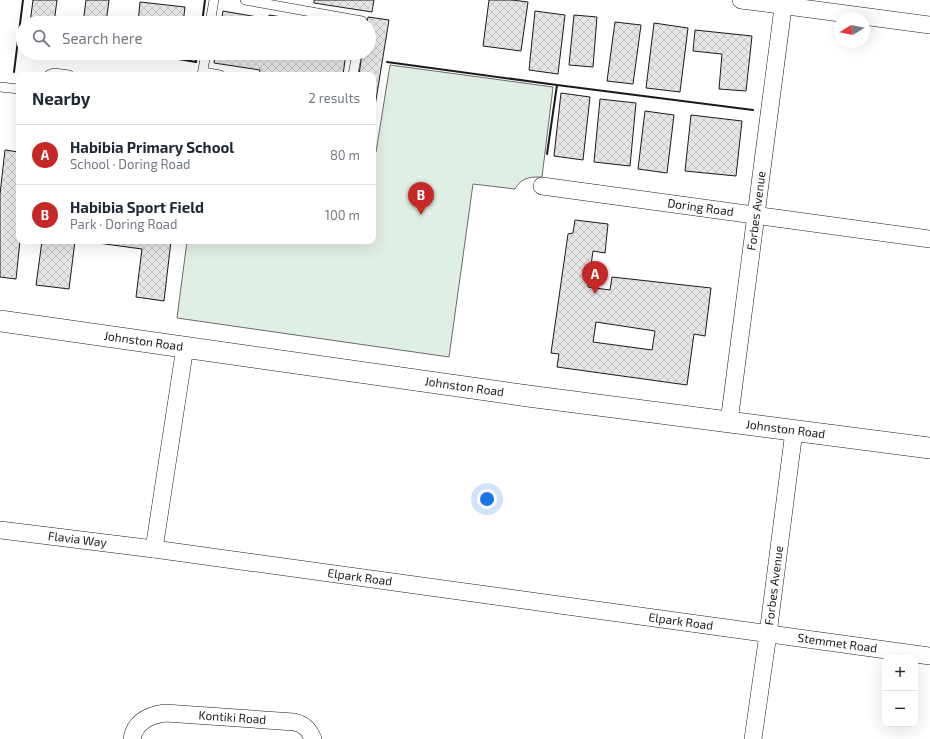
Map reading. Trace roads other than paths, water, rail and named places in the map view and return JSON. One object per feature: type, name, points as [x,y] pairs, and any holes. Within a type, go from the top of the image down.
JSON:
[{"type":"street","points":[[741,0],[783,3],[930,26]]},
{"type":"street","name":"Forbes Avenue","points":[[729,422],[783,3]]},
{"type":"street","name":"Doring Road","points":[[542,186],[930,239]]},
{"type":"street","name":"Johnston Road","points":[[0,321],[528,396],[930,448]]},
{"type":"street","points":[[154,549],[185,347]]},
{"type":"street","name":"Forbes Avenue","points":[[753,739],[794,431]]},
{"type":"street","name":"Flavia Way","points":[[0,530],[154,549]]},
{"type":"street","name":"Elpark Road","points":[[154,549],[768,634]]},
{"type":"street","name":"Stemmet Road","points":[[768,634],[930,656]]},
{"type":"street","name":"Kontiki Road","points":[[132,739],[136,728],[144,719],[156,714],[165,713],[294,722],[304,725],[313,739]]},
{"type":"lane","points":[[211,16],[214,0]]},
{"type":"lane","points":[[244,0],[334,16]]},
{"type":"lane","points":[[202,72],[205,60]]},
{"type":"lane","points":[[354,72],[356,60]]},
{"type":"lane","points":[[0,87],[16,89]]},
{"type":"place","name":"Habibia Sport Field","points":[[421,215]]},
{"type":"place","name":"Habibia Primary School","points":[[595,294]]}]
